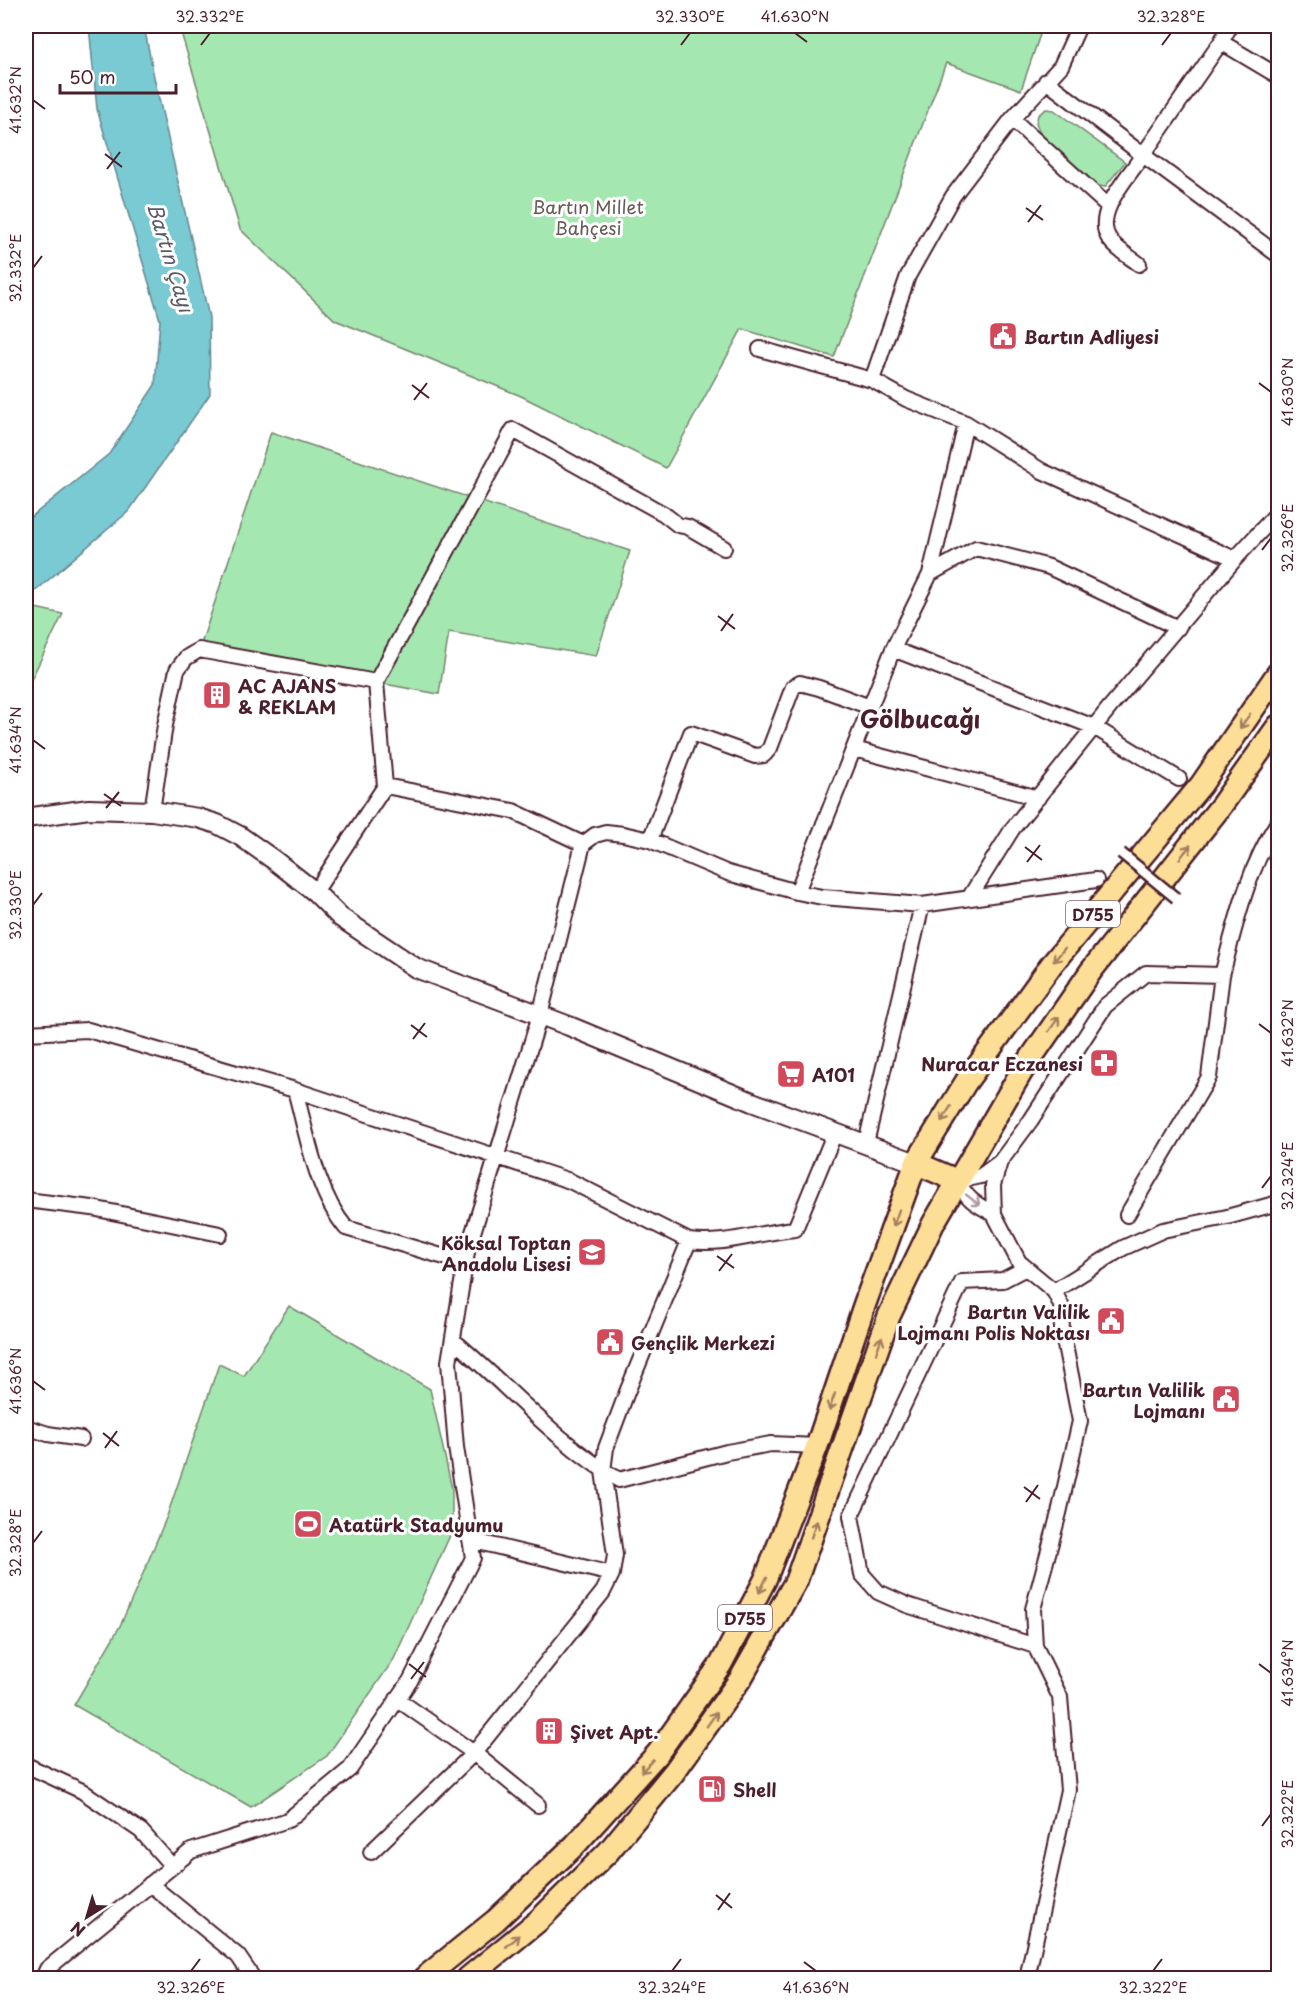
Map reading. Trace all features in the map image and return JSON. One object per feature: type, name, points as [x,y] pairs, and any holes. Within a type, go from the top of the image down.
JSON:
[{"type":"highway","name":"D755","points":[[424,1978],[496,1920],[575,1845],[658,1753],[721,1664],[765,1580],[817,1446],[864,1306],[916,1163],[966,1082],[1052,964],[1201,785],[1278,673]]},
{"type":"highway","name":"D755","points":[[468,1978],[538,1921],[608,1852],[675,1772],[741,1678],[796,1581],[889,1316],[933,1224],[1022,1071],[1091,971],[1221,806],[1278,726]]},
{"type":"highway","points":[[916,1163],[958,1181]]},
{"type":"main road","points":[[26,818],[89,809],[152,811],[198,818],[217,824],[240,836],[315,891],[340,917],[416,968],[540,1015],[752,1102],[916,1163]]},
{"type":"street","points":[[872,380],[908,276],[953,196],[1012,119],[1061,66],[1079,26]]},
{"type":"street","points":[[1139,264],[1109,239],[1104,227],[1108,206],[1230,26]]},
{"type":"street","points":[[1221,42],[1278,76]]},
{"type":"street","points":[[1046,81],[1278,255]]},
{"type":"street","points":[[1012,119],[1108,206]]},
{"type":"street","points":[[760,349],[872,380],[906,399],[966,423],[1042,471],[1235,559]]},
{"type":"street","points":[[797,892],[893,649],[930,574],[966,423]]},
{"type":"street","points":[[315,891],[386,786],[376,682],[513,430],[664,514],[678,525],[688,527],[724,548]]},
{"type":"street","points":[[969,898],[1013,828],[1094,727],[1235,559],[1278,512]]},
{"type":"street","points":[[930,574],[976,548],[1049,567],[1178,628]]},
{"type":"street","points":[[893,649],[1094,727],[1179,779]]},
{"type":"street","points":[[152,811],[165,725],[177,670],[186,658],[199,651],[376,682]]},
{"type":"street","points":[[650,840],[690,733],[755,756],[764,755],[770,748],[793,687],[800,683],[870,707]]},
{"type":"street","points":[[854,749],[1038,798]]},
{"type":"street","points":[[386,786],[513,811],[583,844]]},
{"type":"street","points":[[1127,1215],[1209,1077],[1222,975],[1240,902],[1268,838],[1278,822]]},
{"type":"street","points":[[43,1978],[47,1969],[191,1851],[288,1820],[350,1769],[410,1681],[473,1558],[456,1447],[449,1362],[467,1251],[540,1015],[583,844],[595,835],[606,832],[650,840],[728,873],[797,892],[822,897],[922,905],[1096,880]]},
{"type":"street","points":[[1121,853],[1176,898]]},
{"type":"street","points":[[866,1143],[922,905]]},
{"type":"street","points":[[994,1214],[965,1195],[958,1181],[981,1176],[1000,1162],[1105,1006],[1146,973],[1222,975]]},
{"type":"street","points":[[26,1033],[88,1030],[295,1090],[570,1181],[689,1241],[715,1243],[772,1231],[795,1229],[835,1132]]},
{"type":"street","points":[[295,1090],[320,1180],[337,1217],[346,1228],[465,1263]]},
{"type":"street","points":[[1000,1162],[993,1185],[994,1214],[1018,1262],[1054,1291],[1061,1305],[1062,1330],[1080,1421],[1034,1609],[1035,1646],[1060,1697],[1068,1790],[1027,1978]]},
{"type":"street","points":[[26,1200],[92,1208],[220,1234]]},
{"type":"street","points":[[1054,1291],[1123,1248],[1163,1230],[1227,1217],[1278,1203]]},
{"type":"street","points":[[371,1852],[474,1753],[603,1592],[612,1574],[615,1555],[603,1471],[606,1448],[689,1241]]},
{"type":"street","points":[[1026,1268],[1003,1280],[962,1282],[851,1516],[862,1574],[878,1592],[906,1605],[1035,1646]]},
{"type":"street","points":[[453,1340],[568,1442],[603,1471],[619,1480],[727,1452],[771,1444],[817,1446]]},
{"type":"street","points":[[26,1427],[48,1434],[81,1439]]},
{"type":"street","points":[[470,1540],[612,1574]]},
{"type":"street","points":[[397,1699],[474,1753],[538,1805]]},
{"type":"street","points":[[26,1765],[82,1791],[141,1831],[172,1866]]},
{"type":"street","points":[[150,1884],[238,1956],[253,1978]]},
{"type":"green space","name":"Bartın Millet Bahçesi","points":[[179,26],[1043,26],[1021,90],[946,63],[834,357],[742,329],[666,468],[521,396],[335,320],[240,229]]},
{"type":"green space","points":[[1046,109],[1054,110],[1125,162],[1105,187],[1099,186],[1043,140],[1036,123],[1038,115]]},
{"type":"green space","points":[[271,432],[630,551],[596,656],[449,632],[439,694],[199,650]]},
{"type":"green space","points":[[26,606],[63,614],[26,690]]},
{"type":"green space","name":"Atatürk Stadyumu","points":[[289,1306],[430,1389],[452,1489],[452,1531],[394,1659],[327,1756],[251,1807],[74,1705],[120,1626],[139,1583],[167,1516],[219,1364],[244,1376]]},
{"type":"water","name":"Bartın Çayı","points":[[89,26],[144,26],[209,317],[210,394],[129,511],[26,599],[26,521],[109,454],[155,385],[160,320],[97,109]]},
{"type":"place","name":"Bartın Adliyesi","points":[[1003,336]]},
{"type":"place","name":"AC AJANS & REKLAM","points":[[217,695]]},
{"type":"place","name":"Nuracar Eczanesi","points":[[1104,1063]]},
{"type":"place","name":"A101","points":[[791,1074]]},
{"type":"place","name":"Köksal Toptan Anadolu Lisesi","points":[[592,1252]]},
{"type":"place","name":"Bartın Valilik Lojmanı Polis Noktası","points":[[1111,1321]]},
{"type":"place","name":"Gençlik Merkezi","points":[[610,1342]]},
{"type":"place","name":"Bartın Valilik Lojmanı","points":[[1226,1399]]},
{"type":"place","name":"Atatürk Stadyumu","points":[[308,1524]]},
{"type":"place","name":"Şivet Apt.","points":[[549,1731]]},
{"type":"place","name":"Shell","points":[[712,1789]]},
{"type":"district","name":"Gölbucağı","points":[[920,718]]}]
